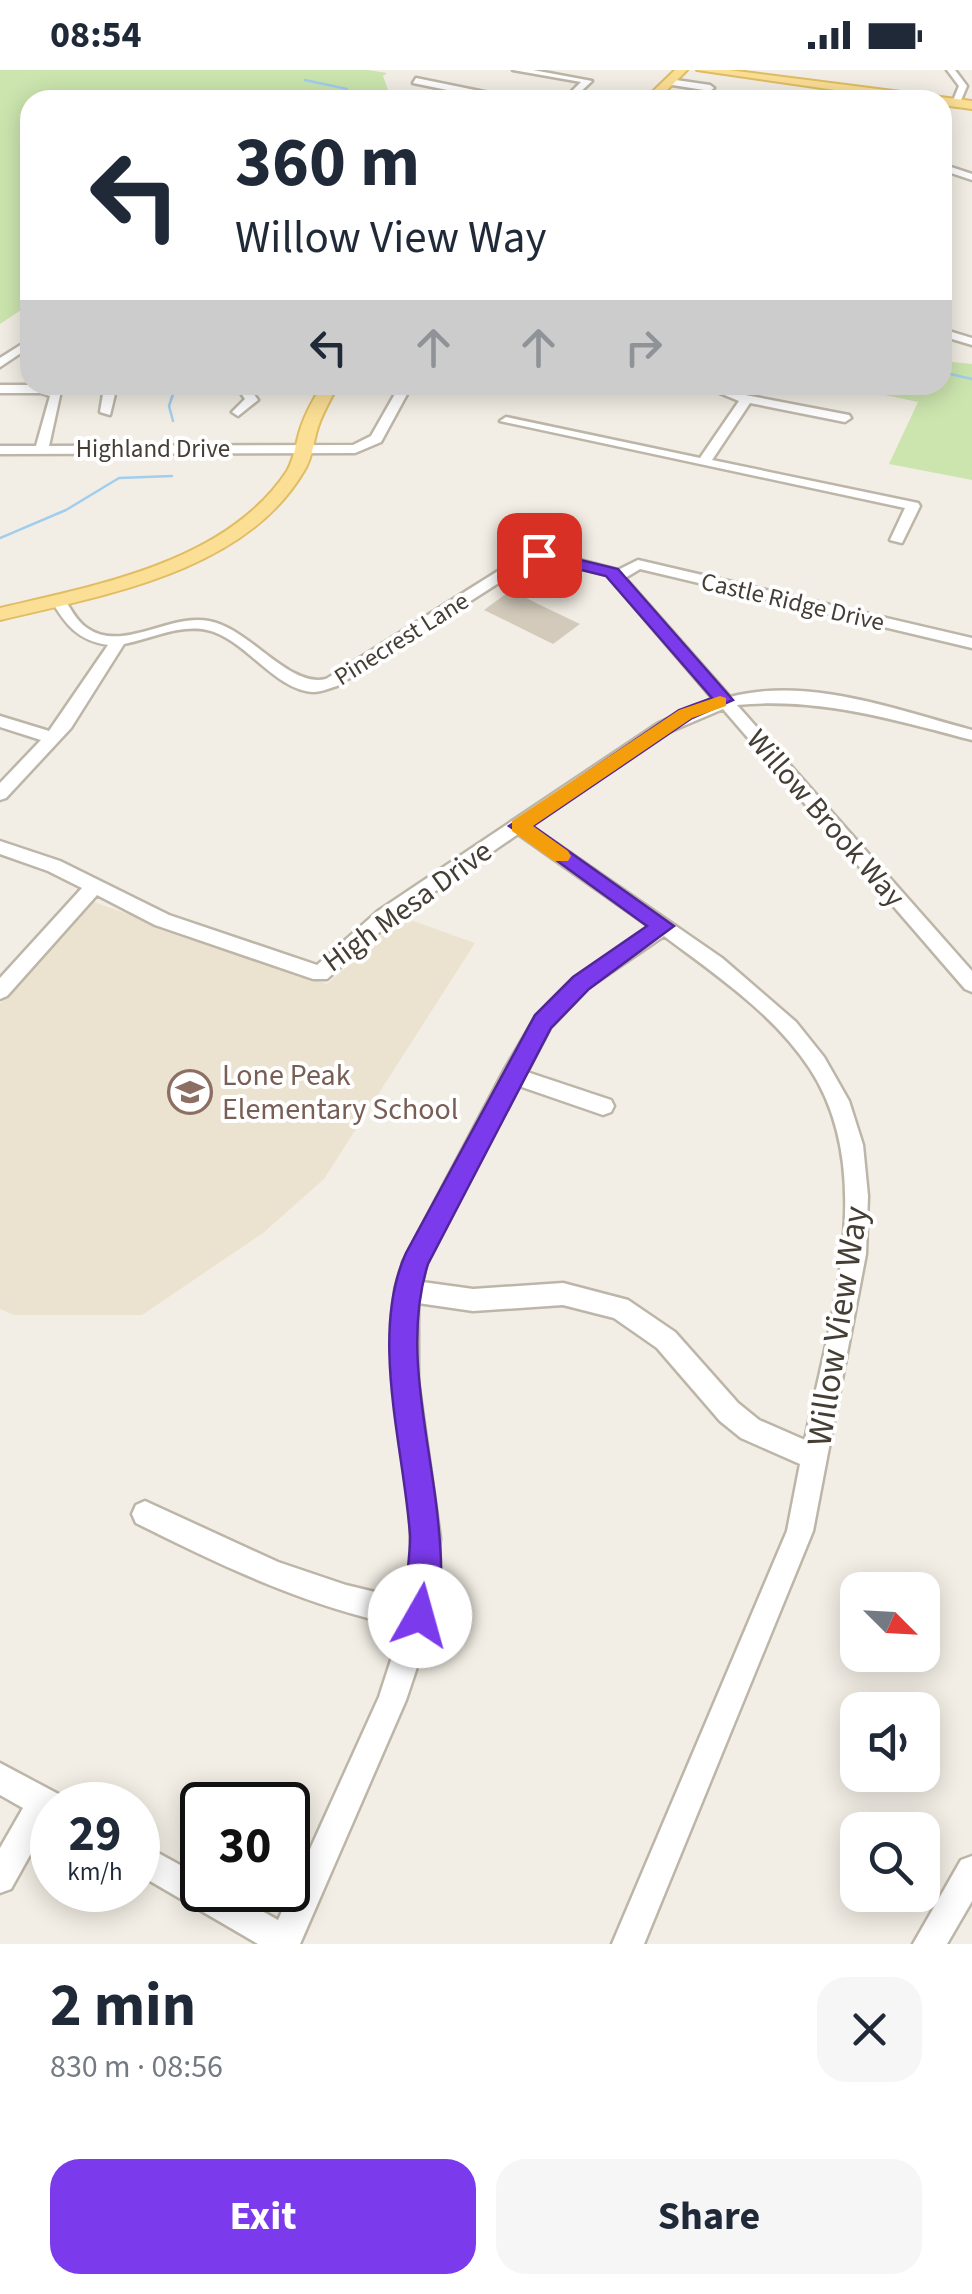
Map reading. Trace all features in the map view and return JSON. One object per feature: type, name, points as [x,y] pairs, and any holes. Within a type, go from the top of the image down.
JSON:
[{"type":"main road","points":[[661,90],[681,70]]},
{"type":"main road","points":[[702,70],[855,90]]},
{"type":"main road","points":[[0,614],[135,578],[221,538],[275,496],[294,474],[306,449],[308,430],[325,395]]},
{"type":"street","points":[[431,70],[416,81],[460,90]]},
{"type":"street","points":[[517,70],[588,81],[578,90]]},
{"type":"street","points":[[951,70],[967,82]]},
{"type":"street","points":[[669,82],[710,88]]},
{"type":"street","points":[[42,449],[57,395]]},
{"type":"street","points":[[106,412],[109,395]]},
{"type":"street","points":[[238,412],[252,400],[248,395]]},
{"type":"street","name":"Highland Drive","points":[[0,450],[347,450],[370,444],[400,395]]},
{"type":"street","points":[[735,395],[846,418]]},
{"type":"street","points":[[704,462],[747,399]]},
{"type":"street","points":[[506,420],[912,506],[897,540]]},
{"type":"street","name":"Pinecrest Lane","points":[[119,639],[209,625],[314,687],[331,683],[511,568],[539,555],[603,569],[617,577]]},
{"type":"street","name":"Castle Ridge Drive","points":[[617,577],[638,564],[972,643]]},
{"type":"street","name":"Willow Brook Way","points":[[617,577],[972,984]]},
{"type":"street","points":[[0,794],[54,738],[105,666],[119,639],[84,633],[58,600]]},
{"type":"street","name":"High Mesa Drive","points":[[0,847],[94,886],[162,920],[320,974],[385,916],[686,714],[724,700],[767,694],[814,697],[972,736]]},
{"type":"street","points":[[0,721],[54,738]]},
{"type":"street","name":"Willow View Way","points":[[519,826],[772,1007],[812,1055],[846,1125],[859,1209],[800,1531],[628,1944]]},
{"type":"street","points":[[0,992],[94,886]]},
{"type":"street","points":[[160,1870],[285,1943],[397,1689],[420,1616],[426,1573],[425,1535],[404,1357],[406,1290],[427,1235],[536,1033],[561,1002],[663,926]]},
{"type":"street","points":[[512,1075],[603,1106]]},
{"type":"street","points":[[406,1290],[473,1300],[563,1294],[620,1308],[666,1340],[728,1412],[750,1429],[816,1458]]},
{"type":"street","points":[[145,1514],[302,1588],[420,1616]]},
{"type":"street","points":[[0,1778],[30,1795]]},
{"type":"street","points":[[0,1878],[30,1832]]},
{"type":"street","points":[[929,1944],[972,1871]]},
{"type":"shaded area","name":"Lone Peak Elementary School","points":[[94,902],[327,984],[402,917],[475,943],[324,1179],[263,1233],[142,1315],[14,1315],[0,1309],[0,1004]]},
{"type":"green space","points":[[0,70],[387,73],[383,76],[388,90],[20,90],[20,311],[0,324]]},
{"type":"green space","points":[[952,362],[972,364],[972,480],[889,464],[918,402],[885,395],[952,395]]},
{"type":"building","points":[[511,590],[580,624],[553,644],[484,610]]},
{"type":"waterway","points":[[305,80],[347,89]]},
{"type":"waterway","points":[[952,374],[972,379]]},
{"type":"waterway","points":[[173,395],[169,406],[173,421]]},
{"type":"waterway","points":[[0,538],[66,510],[119,478],[172,476]]},
{"type":"slow traffic","points":[[561,856],[519,826],[662,728],[720,702]]},
{"type":"place","name":"Lone Peak Elementary School","points":[[190,1092]]},
{"type":"route","points":[[420,1616],[426,1573],[425,1535],[403,1343],[406,1290],[427,1235],[543,1022],[581,983],[663,926],[519,826],[662,728],[724,700],[612,572],[539,555]]}]
